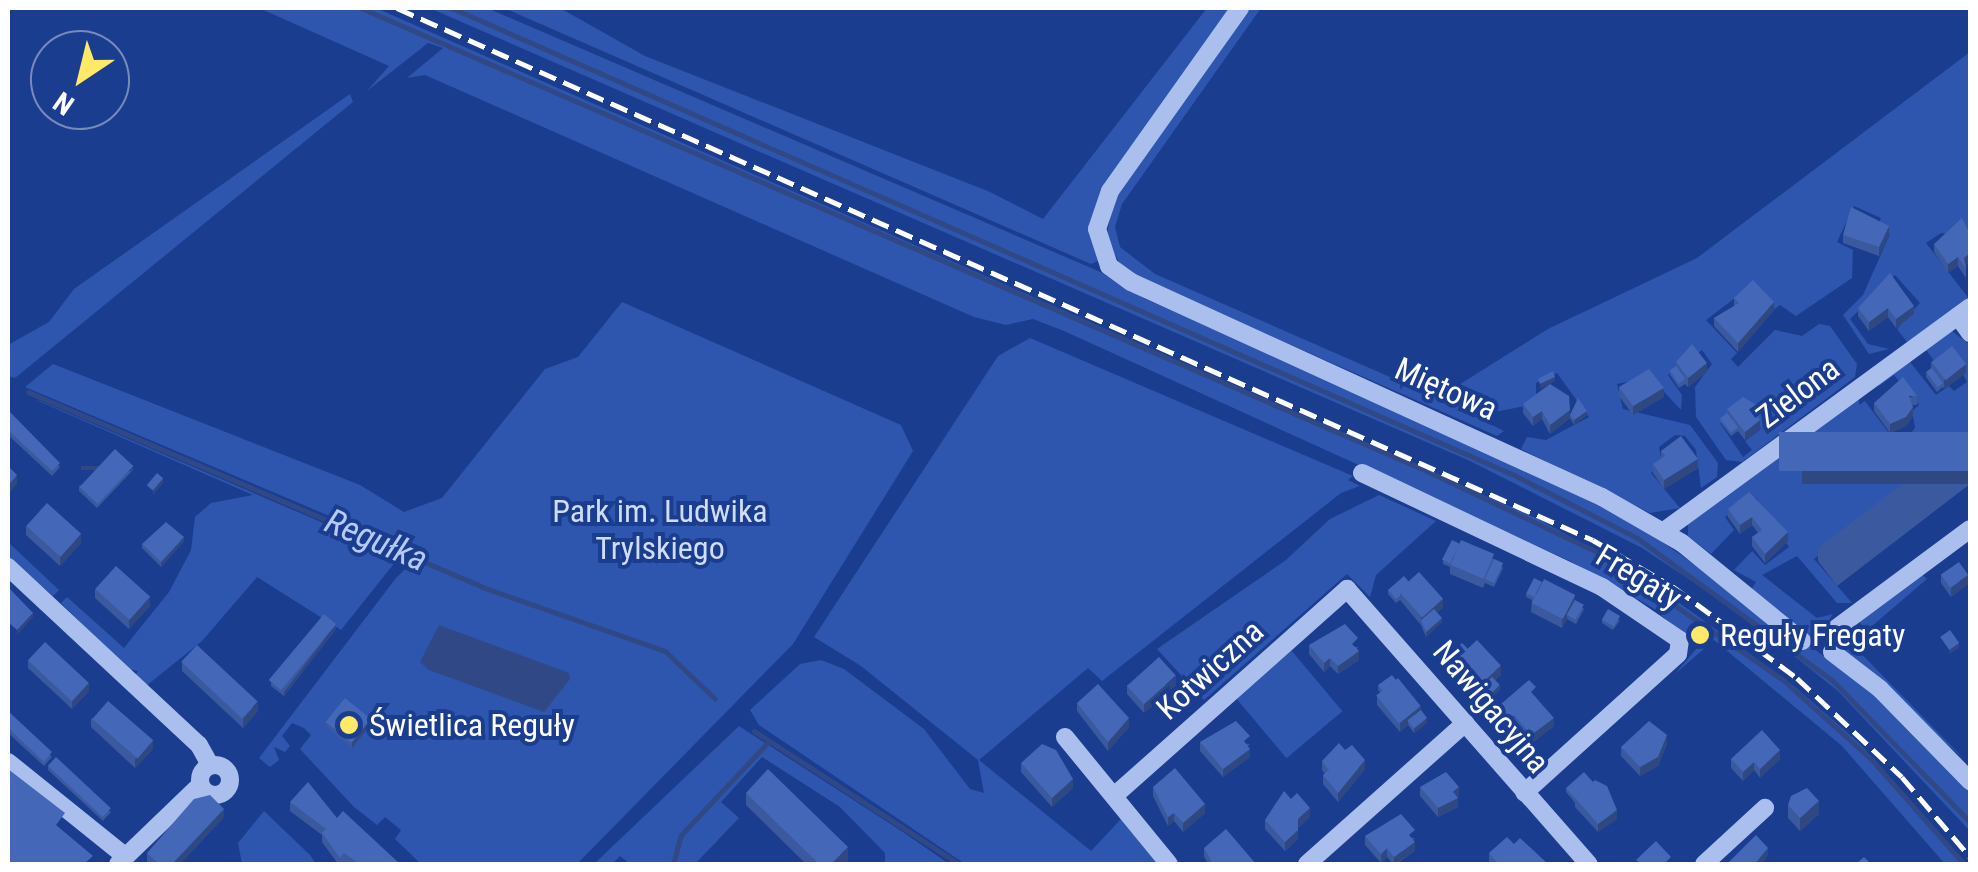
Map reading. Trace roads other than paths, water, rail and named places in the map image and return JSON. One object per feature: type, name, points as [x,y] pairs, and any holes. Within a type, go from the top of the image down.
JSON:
[{"type":"street","name":"Miętowa","points":[[1240,8],[1110,191],[1097,229],[1106,261],[1131,282],[1456,425],[1664,531],[1802,641]]},
{"type":"street","name":"Zielona","points":[[1664,531],[1964,311]]},
{"type":"street","points":[[1964,311],[1970,333]]},
{"type":"street","name":"Fregaty","points":[[1362,473],[1570,570],[1680,640],[1678,654],[1524,793]]},
{"type":"street","points":[[1834,630],[1970,529]]},
{"type":"street","points":[[8,567],[199,745],[210,765],[225,768],[229,786],[215,795],[200,785]]},
{"type":"street","name":"Nawigacyjna","points":[[1346,588],[1589,864]]},
{"type":"street","name":"Kotwiczna","points":[[1114,796],[1346,588]]},
{"type":"street","points":[[1832,652],[1880,689],[1970,781]]},
{"type":"street","points":[[1306,864],[1465,723]]},
{"type":"street","points":[[1066,736],[1169,864]]},
{"type":"street","points":[[8,762],[121,860],[200,785],[200,773],[210,765]]},
{"type":"street","points":[[1704,864],[1765,808]]},
{"type":"waterway","points":[[361,8],[1429,472],[1597,552],[1782,679],[1872,760],[1964,864]]},
{"type":"waterway","points":[[452,8],[1514,475],[1637,538],[1832,680],[1970,822]]},
{"type":"waterway","name":"Regułka","points":[[28,392],[482,587],[665,651],[715,699]]},
{"type":"waterway","name":"Regułka","points":[[754,731],[959,864]]},
{"type":"waterway","points":[[673,864],[681,835],[769,741]]},
{"type":"railway","points":[[397,8],[1593,540],[1675,588],[1797,678],[1902,777],[1970,857]]},
{"type":"place","name":"Reguły Fregaty","points":[[1700,635]]},
{"type":"place","name":"Świetlica Reguły","points":[[349,725]]},
{"type":"park label","name":"Park im. Ludwika Trylskiego","points":[[660,530]]}]
